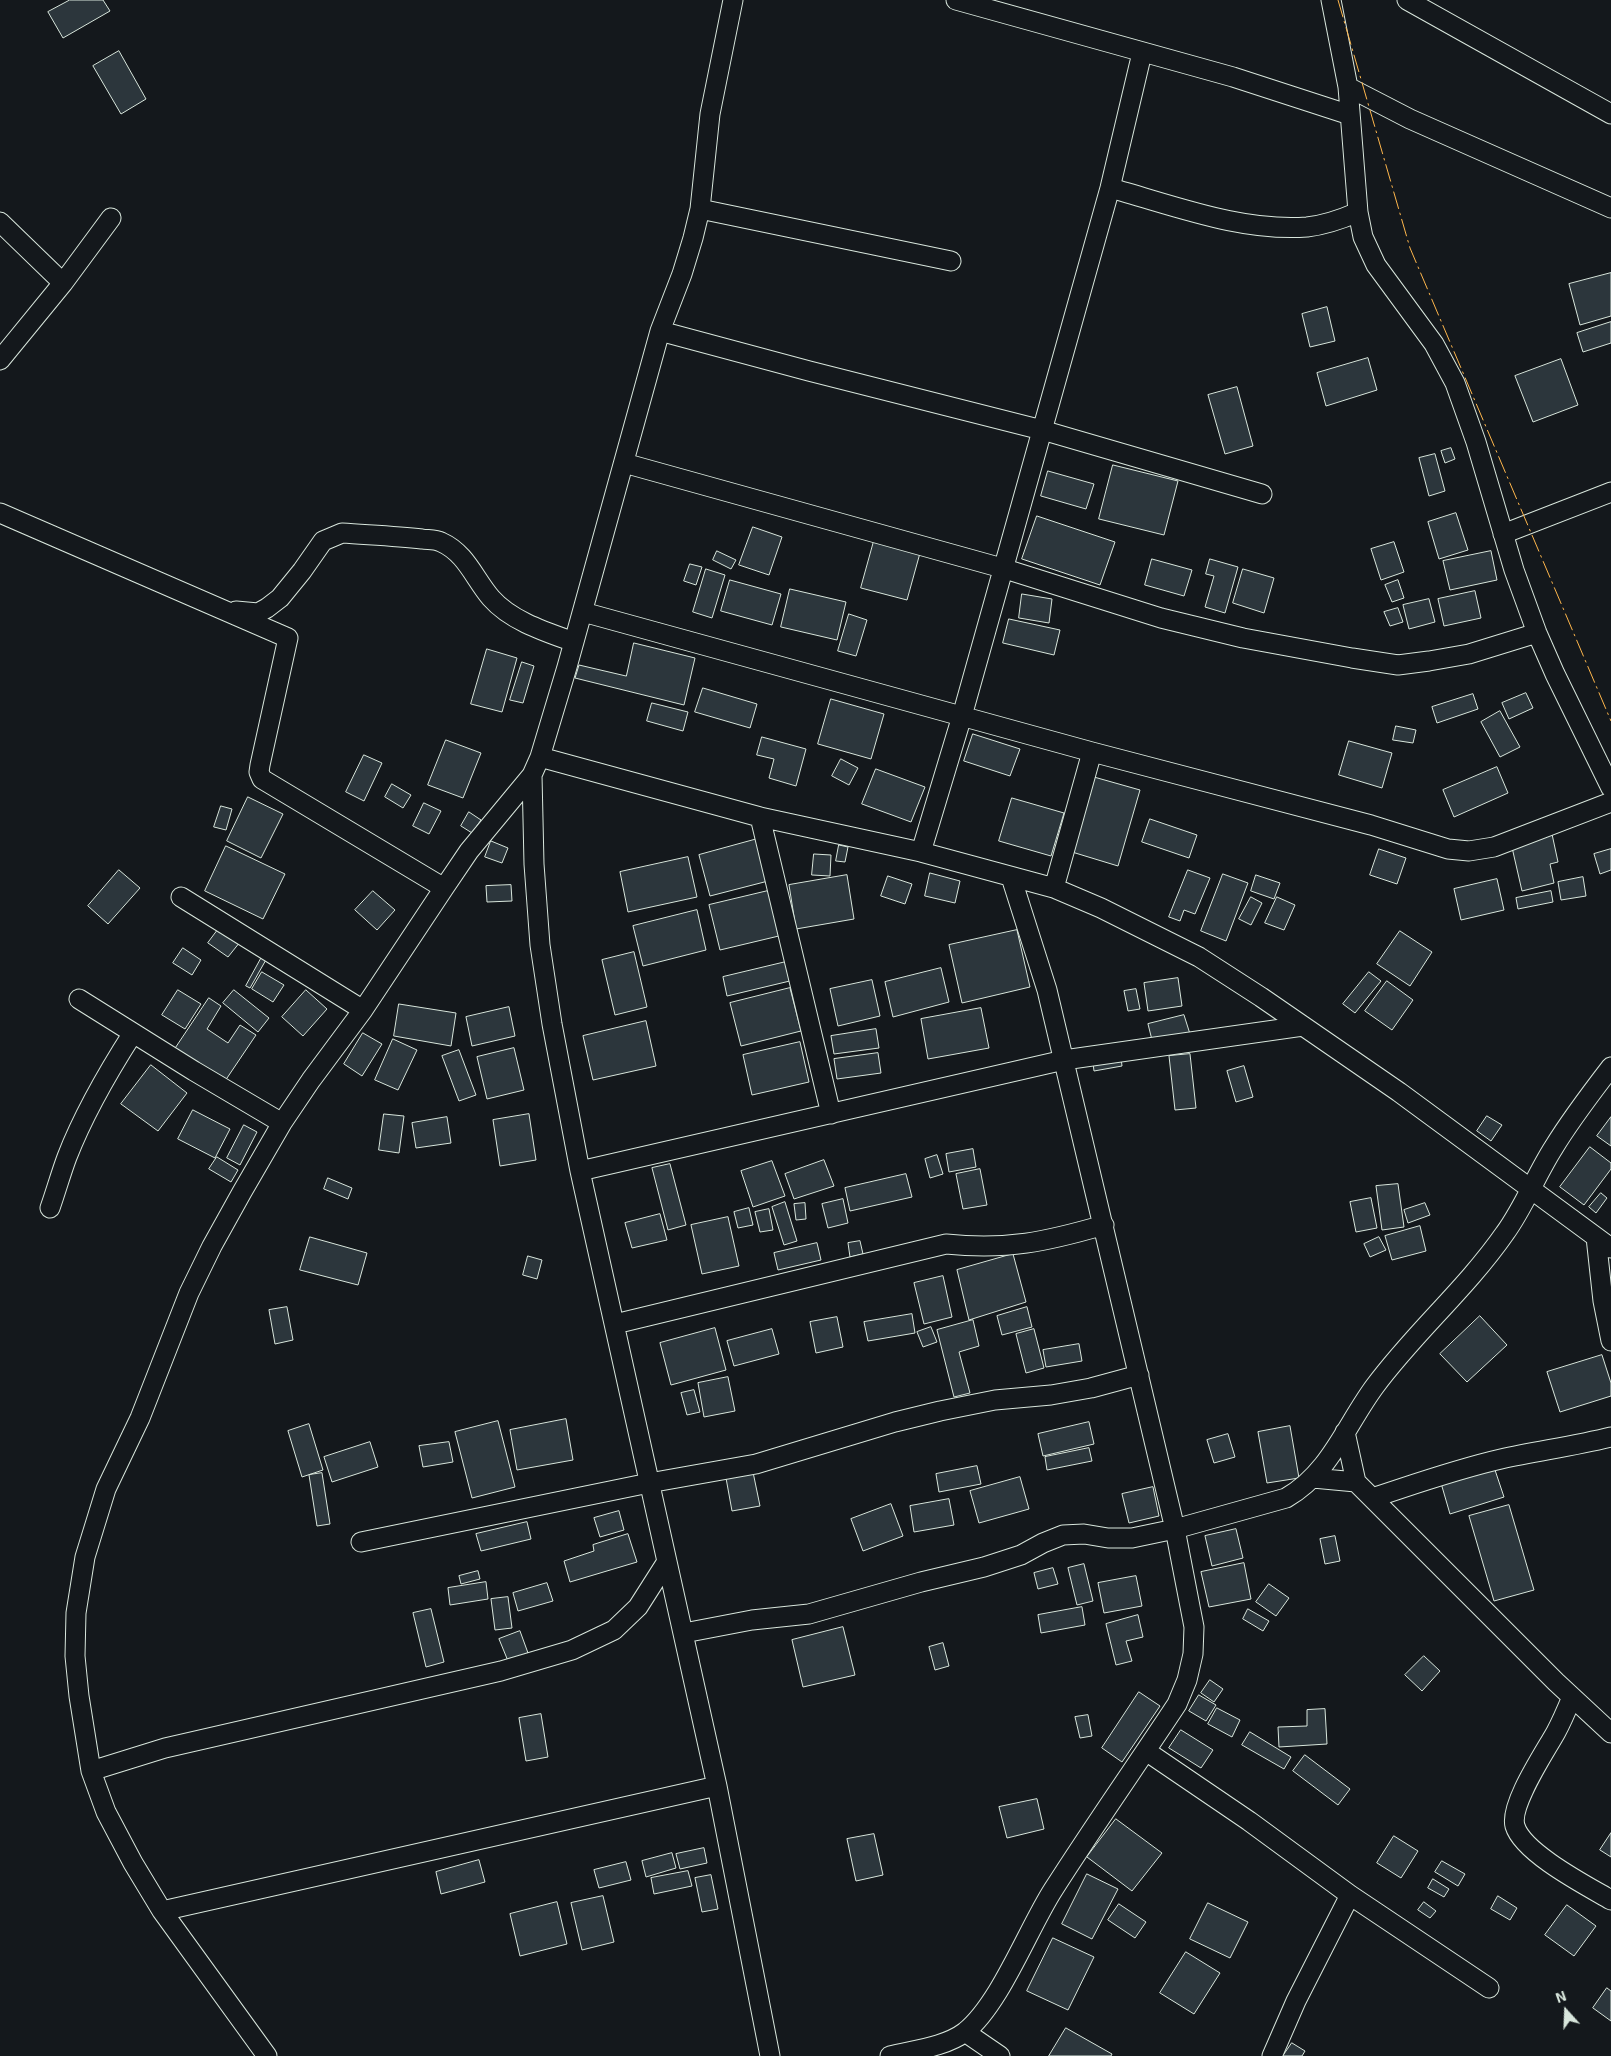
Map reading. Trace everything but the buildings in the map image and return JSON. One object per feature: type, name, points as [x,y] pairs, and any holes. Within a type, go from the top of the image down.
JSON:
[{"type":"street","points":[[267,2056],[162,1911],[133,1863],[106,1812],[91,1772],[79,1696],[75,1656],[76,1613],[85,1558],[106,1489],[140,1418],[189,1293],[212,1246],[282,1123],[363,1010],[469,851],[532,775],[540,757],[583,612],[660,331],[682,274],[700,209],[710,114],[733,0]]},
{"type":"street","points":[[956,0],[1233,77],[1350,115]]},
{"type":"street","points":[[1331,0],[1348,87],[1358,212],[1363,237],[1376,265],[1434,344],[1455,383],[1476,442],[1514,570],[1537,633],[1611,788]]},
{"type":"street","points":[[1408,0],[1611,114]]},
{"type":"street","points":[[921,852],[962,716],[1110,188],[1142,53]]},
{"type":"street","points":[[1348,87],[1410,120],[1611,208]]},
{"type":"street","points":[[1110,188],[1220,218],[1271,227],[1308,227],[1336,222],[1358,212]]},
{"type":"street","points":[[700,209],[951,261]]},
{"type":"street","points":[[0,360],[63,283],[111,218]]},
{"type":"street","points":[[0,222],[63,283]]},
{"type":"street","points":[[660,331],[810,372],[1042,430],[1262,494]]},
{"type":"street","points":[[624,463],[1002,568],[1161,618],[1243,638],[1398,665],[1469,654],[1537,633]]},
{"type":"street","points":[[1503,534],[1611,492]]},
{"type":"street","points":[[0,513],[288,638],[260,765],[259,772],[262,779],[444,888]]},
{"type":"street","points":[[215,607],[246,613],[258,613],[267,608],[280,598],[323,541],[331,536],[342,533],[412,538],[439,541],[455,550],[468,564],[492,598],[513,616],[546,632],[574,642]]},
{"type":"street","points":[[583,612],[1092,752],[1371,825],[1448,849],[1469,851],[1494,847],[1611,802]]},
{"type":"street","points":[[1054,888],[1092,752]]},
{"type":"street","points":[[540,757],[760,817],[921,852],[1054,888],[1101,908],[1199,958],[1304,1026],[1400,1092],[1604,1243],[1604,1301],[1611,1341]]},
{"type":"street","points":[[532,775],[534,864],[540,945],[552,1024],[580,1171],[717,1786],[770,2056]]},
{"type":"street","points":[[760,817],[831,1114]]},
{"type":"street","points":[[890,2056],[950,2041],[965,2032],[979,2018],[995,1994],[1052,1891],[1177,1704],[1187,1680],[1193,1654],[1194,1627],[1175,1529],[1140,1375],[1046,990],[1011,877]]},
{"type":"street","points":[[181,897],[363,1010]]},
{"type":"street","points":[[79,999],[282,1123]]},
{"type":"street","points":[[580,1171],[1064,1060],[1304,1026]]},
{"type":"street","points":[[50,1208],[67,1157],[85,1115],[109,1071],[133,1033]]},
{"type":"street","points":[[684,1633],[752,1620],[809,1614],[921,1582],[984,1567],[1021,1555],[1042,1543],[1063,1535],[1084,1534],[1108,1538],[1132,1538],[1175,1529],[1286,1498],[1300,1490],[1313,1478],[1329,1458],[1363,1402],[1385,1373],[1477,1272],[1507,1231],[1553,1148],[1611,1067]]},
{"type":"street","points":[[615,1324],[915,1250],[946,1244],[980,1247],[1014,1246],[1054,1240],[1104,1225]]},
{"type":"street","points":[[361,1542],[649,1483],[756,1464],[895,1422],[940,1411],[995,1400],[1051,1395],[1091,1388],[1140,1375]]},
{"type":"street","points":[[1345,1432],[1356,1482],[1572,1697],[1611,1733]]},
{"type":"street","points":[[1372,1498],[1439,1476],[1502,1459],[1611,1438]]},
{"type":"street","points":[[1313,1478],[1356,1482]]},
{"type":"street","points":[[91,1772],[166,1748],[501,1670],[572,1650],[614,1630],[638,1607],[666,1563]]},
{"type":"street","points":[[1572,1697],[1557,1731],[1518,1801],[1514,1814],[1515,1826],[1534,1851],[1611,1900]]},
{"type":"street","points":[[1146,1750],[1249,1821],[1350,1895],[1489,1988]]},
{"type":"street","points":[[162,1911],[717,1786]]},
{"type":"street","points":[[1272,2056],[1296,2001],[1350,1895]]},
{"type":"street","points":[[965,2032],[1000,2056]]},
{"type":"power","points":[[1338,0],[1410,248],[1611,721]]}]
